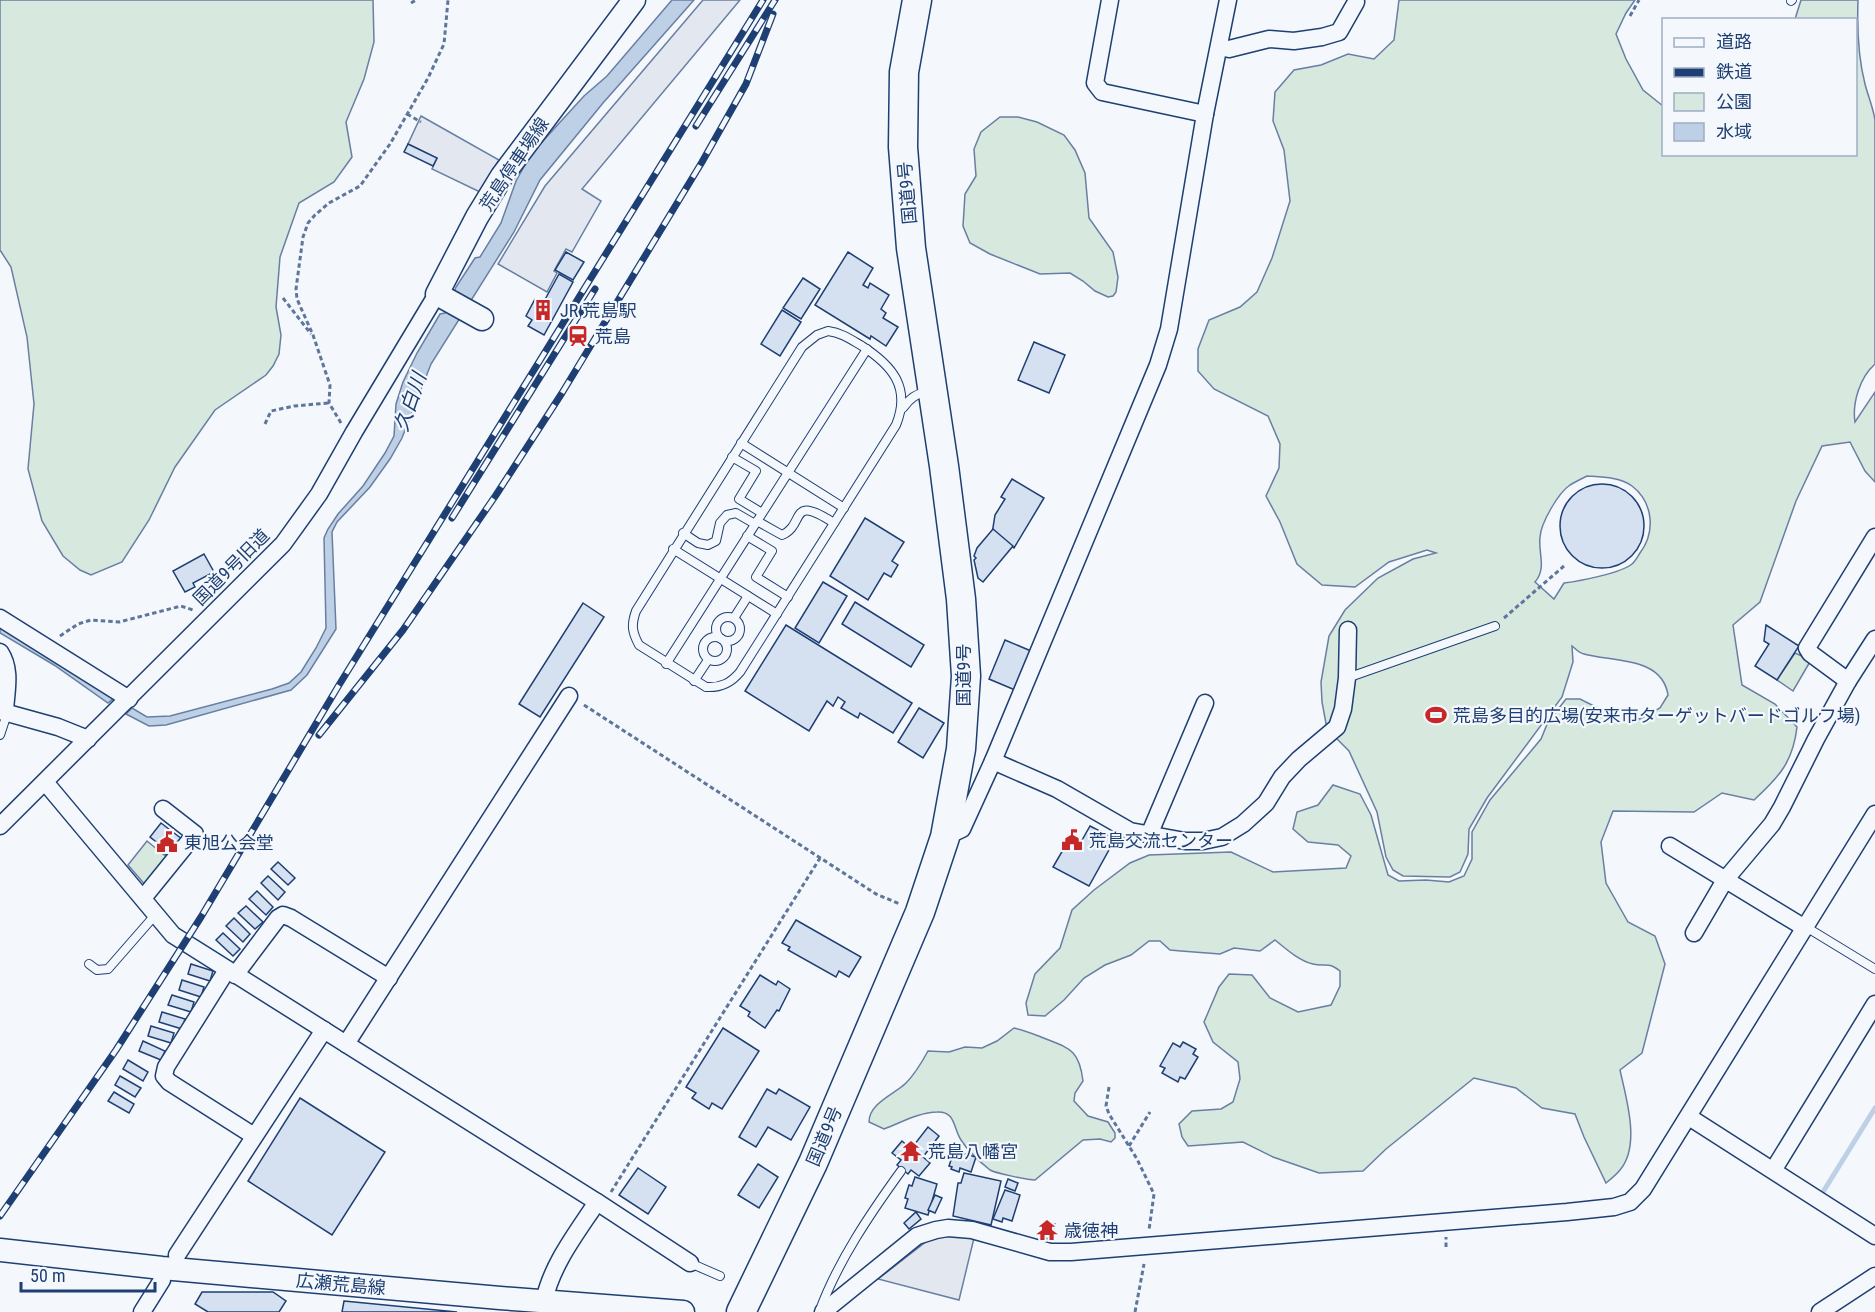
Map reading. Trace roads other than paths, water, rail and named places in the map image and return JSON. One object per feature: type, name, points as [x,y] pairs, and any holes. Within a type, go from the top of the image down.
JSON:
[{"type":"highway","name":"国道9号","points":[[741,1312],[813,1163],[920,912],[945,837],[961,749],[966,676],[961,599],[944,466],[911,248],[903,147],[903,72],[917,0]]},
{"type":"main road","name":"荒島停車場線","points":[[442,297],[477,217],[501,176],[634,0]]},
{"type":"main road","points":[[442,297],[475,316]]},
{"type":"main road","name":"広瀬荒島線","points":[[0,1250],[500,1305],[544,1301],[613,1309],[683,1312]]},
{"type":"street","points":[[1110,0],[1095,83],[1102,92],[1205,114]]},
{"type":"street","points":[[945,837],[962,829],[993,761],[1158,365],[1168,329],[1184,246],[1205,114],[1228,0]]},
{"type":"street","points":[[1220,47],[1229,49],[1269,39],[1294,41],[1339,32],[1356,2]]},
{"type":"street","name":"国道9号旧道","points":[[0,826],[283,544],[319,494],[354,432],[442,297]]},
{"type":"street","points":[[1848,681],[1810,653],[1807,648],[1875,537]]},
{"type":"street","points":[[0,618],[129,699]]},
{"type":"street","points":[[993,761],[1058,789],[1130,831],[1185,841],[1203,841],[1222,837],[1243,824],[1266,803],[1282,777],[1299,759],[1337,727],[1343,709],[1347,678],[1348,630]]},
{"type":"street","points":[[1694,933],[1725,880],[1772,824],[1848,681],[1875,639]]},
{"type":"street","points":[[0,652],[8,673],[2,711],[58,727],[88,739]]},
{"type":"street","points":[[346,1044],[569,696]]},
{"type":"street","points":[[1149,836],[1205,703]]},
{"type":"street","points":[[45,782],[144,897],[173,935],[690,1263]]},
{"type":"street","points":[[144,897],[195,834],[163,809]]},
{"type":"street","points":[[821,1312],[916,1236],[936,1230],[960,1228],[1050,1252],[1071,1252],[1614,1207],[1630,1202],[1643,1189],[1689,1117],[1875,814]]},
{"type":"street","points":[[1670,846],[1806,928]]},
{"type":"street","points":[[254,1136],[164,1076],[166,1067],[231,972],[283,915],[389,978]]},
{"type":"street","points":[[1774,1169],[1875,1004]]},
{"type":"street","points":[[177,1255],[324,1030]]},
{"type":"street","points":[[1689,1117],[1774,1169],[1875,1236]]},
{"type":"street","points":[[544,1301],[555,1266],[600,1204]]},
{"type":"street","points":[[1820,1312],[1875,1276]]},
{"type":"street","points":[[142,1312],[162,1280]]},
{"type":"lane","points":[[903,408],[897,380],[890,368],[867,349],[840,332],[828,331],[807,342],[642,598],[632,624],[639,645],[706,687],[714,688],[734,679],[844,508],[896,424],[903,408],[917,393],[933,390]]},
{"type":"lane","points":[[666,664],[867,349]]},
{"type":"lane","points":[[741,443],[844,508]]},
{"type":"lane","points":[[732,457],[756,471],[739,499],[758,520]]},
{"type":"lane","points":[[683,533],[698,543],[708,545],[716,541],[720,523],[727,515],[736,513],[758,520],[782,535],[789,531],[796,517],[805,511],[821,515],[834,523]]},
{"type":"lane","points":[[747,536],[772,551],[756,577],[788,597]]},
{"type":"lane","points":[[674,549],[777,614]]},
{"type":"lane","points":[[734,618],[748,596]]},
{"type":"lane","points":[[708,660],[703,649],[706,641],[713,637],[721,639],[733,640],[739,635],[739,623],[734,618],[723,618],[717,624],[716,632],[721,639],[727,648],[726,655],[716,662],[708,660]]},
{"type":"lane","points":[[1347,678],[1495,626]]},
{"type":"lane","points":[[694,681],[708,660]]},
{"type":"lane","points":[[0,735],[5,720],[2,711]]},
{"type":"lane","points":[[89,964],[97,970],[108,969],[156,914]]},
{"type":"lane","points":[[1806,928],[1875,969]]},
{"type":"lane","points":[[821,1312],[830,1284],[881,1199],[901,1171]]},
{"type":"lane","points":[[690,1263],[720,1276]]},
{"type":"water","name":"久白川","points":[[672,0],[694,0],[603,103],[540,180],[514,232],[431,364],[402,438],[390,459],[370,487],[337,522],[332,532],[336,629],[307,675],[291,690],[166,725],[149,726],[126,714],[132,708],[147,717],[170,716],[272,689],[289,683],[301,672],[326,628],[324,538],[338,514],[363,486],[394,436],[396,404],[403,382],[417,353],[440,314],[445,313],[456,287],[475,258],[480,257],[501,223],[516,181],[531,154],[584,96],[607,76]]},
{"type":"water","points":[[0,624],[114,698],[108,703],[54,665],[0,633]]},
{"type":"waterway","points":[[1823,1192],[1875,1108]]},
{"type":"railway","points":[[0,1216],[116,1050],[201,917],[339,685],[763,0]]},
{"type":"railway","points":[[696,126],[775,0]]},
{"type":"railway","points":[[319,735],[403,630],[496,495],[562,393],[702,162],[746,84],[773,14]]},
{"type":"railway","points":[[452,518],[595,289]]},
{"type":"place","name":"JR 荒島駅","points":[[543,310]]},
{"type":"place","name":"荒島","points":[[578,336]]},
{"type":"place","name":"荒島多目的広場(安来市ターゲットバードゴルフ場)","points":[[1436,715]]},
{"type":"place","name":"荒島交流センター","points":[[1072,840]]},
{"type":"place","name":"東旭公会堂","points":[[167,842]]},
{"type":"place","name":"荒島八幡宮","points":[[911,1151]]},
{"type":"place","name":"歳徳神","points":[[1047,1230]]}]
